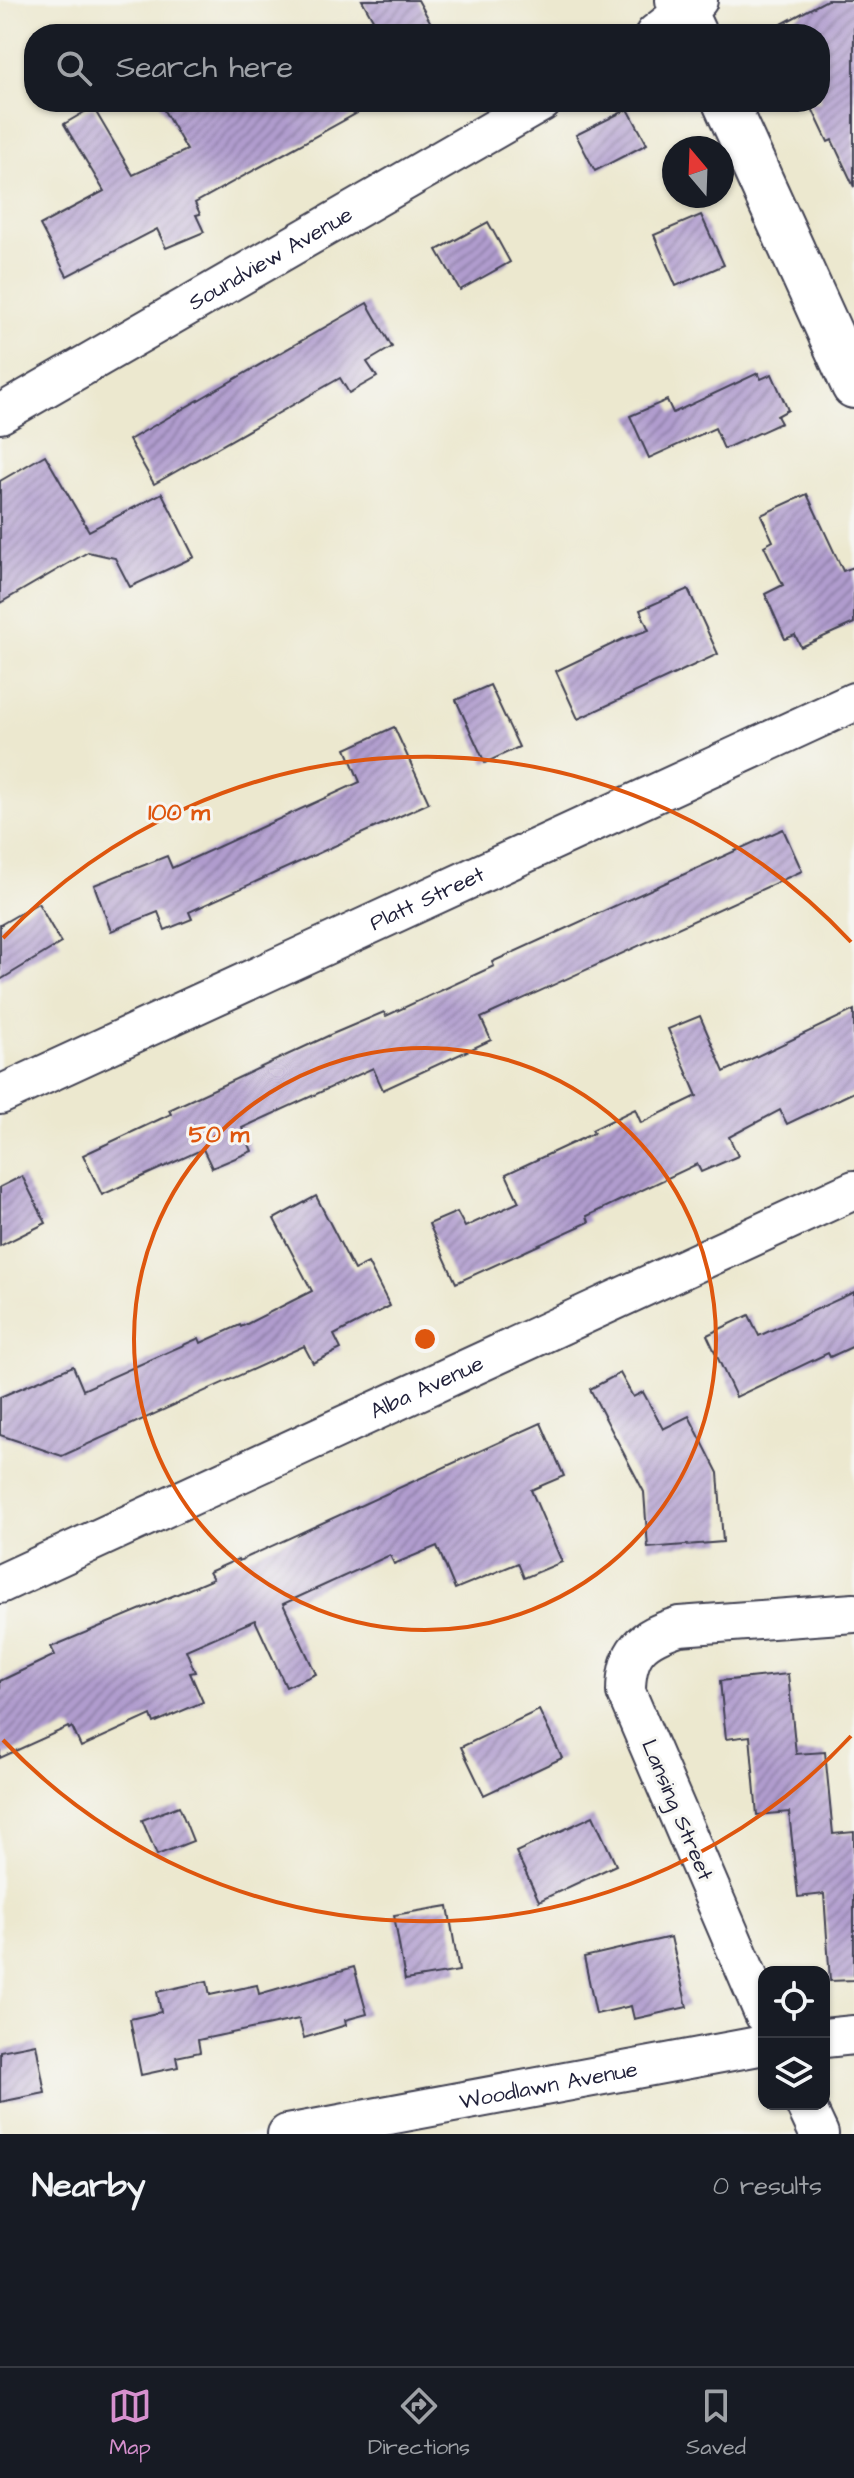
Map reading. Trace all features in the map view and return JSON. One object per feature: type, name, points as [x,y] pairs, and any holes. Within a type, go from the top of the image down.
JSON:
[{"type":"main road","points":[[730,112],[854,386]]},
{"type":"street","name":"Soundview Avenue","points":[[0,414],[525,112]]},
{"type":"street","name":"Platt Street","points":[[0,1095],[854,702]]},
{"type":"street","name":"Alba Avenue","points":[[0,1584],[854,1190]]},
{"type":"street","name":"Lansing Street","points":[[758,2000],[626,1692],[628,1663],[642,1644],[661,1632],[679,1626],[854,1613]]},
{"type":"street","points":[[830,2037],[854,2035]]},
{"type":"street","name":"Woodlawn Avenue","points":[[287,2134],[758,2046]]},
{"type":"street","points":[[808,2110],[819,2134]]},
{"type":"building","points":[[362,0],[418,0],[431,24],[375,24]]},
{"type":"building","points":[[827,0],[854,0],[854,187],[832,140],[828,142],[814,112],[830,112],[830,24],[782,24]]},
{"type":"building","points":[[84,112],[96,112],[133,175],[187,150],[165,112],[359,112],[195,203],[200,214],[196,215],[204,232],[166,248],[157,229],[67,276],[40,225],[104,191],[64,124]]},
{"type":"building","points":[[622,112],[630,112],[647,144],[595,171],[576,135]]},
{"type":"building","points":[[701,215],[724,265],[676,286],[654,235]]},
{"type":"building","points":[[488,222],[510,262],[460,290],[437,250]]},
{"type":"building","points":[[367,303],[392,347],[367,362],[377,377],[349,393],[340,378],[154,484],[129,440]]},
{"type":"building","points":[[758,373],[761,379],[772,374],[788,410],[777,416],[781,423],[724,449],[715,428],[649,458],[630,416],[667,400],[673,413]]},
{"type":"building","points":[[45,455],[89,531],[162,493],[194,557],[130,587],[115,558],[88,552],[0,603],[0,481]]},
{"type":"building","points":[[807,494],[843,571],[854,567],[854,623],[801,647],[795,635],[785,639],[765,594],[783,585],[764,546],[773,541],[761,515]]},
{"type":"building","points":[[688,589],[718,654],[578,719],[556,671],[649,630],[640,610]]},
{"type":"building","points":[[490,685],[519,747],[485,763],[456,700]]},
{"type":"building","points":[[394,727],[429,803],[189,912],[192,919],[165,930],[158,912],[111,931],[94,885],[167,856],[172,868],[360,782],[346,749]]},
{"type":"building","points":[[783,829],[802,871],[481,1018],[491,1040],[383,1090],[373,1068],[242,1128],[252,1151],[212,1168],[203,1149],[102,1195],[83,1155],[171,1114],[169,1110],[330,1035],[384,1012],[386,1016],[494,966],[492,962]]},
{"type":"building","points":[[38,903],[61,943],[0,980],[0,925]]},
{"type":"building","points":[[854,1010],[854,1092],[787,1124],[780,1110],[729,1137],[738,1156],[701,1172],[697,1164],[587,1216],[589,1222],[456,1283],[429,1224],[457,1212],[465,1227],[519,1202],[506,1174],[594,1133],[592,1130],[635,1109],[641,1123],[697,1096],[668,1029],[700,1016],[724,1072]]},
{"type":"building","points":[[22,1176],[46,1223],[0,1246],[0,1187]]},
{"type":"building","points":[[316,1196],[354,1270],[368,1263],[390,1306],[334,1335],[341,1349],[313,1363],[304,1346],[62,1456],[0,1435],[0,1397],[73,1366],[83,1390],[199,1338],[201,1343],[241,1327],[312,1291],[274,1219]]},
{"type":"building","points":[[854,1292],[854,1346],[830,1357],[828,1353],[736,1397],[707,1335],[749,1315],[759,1336]]},
{"type":"building","points":[[620,1373],[633,1397],[643,1392],[663,1429],[689,1416],[718,1473],[723,1542],[648,1548],[644,1492],[590,1389]]},
{"type":"building","points":[[541,1423],[564,1476],[531,1490],[562,1562],[524,1578],[518,1563],[455,1589],[437,1546],[394,1564],[390,1555],[283,1604],[316,1674],[286,1687],[255,1620],[186,1650],[195,1672],[190,1673],[203,1702],[154,1723],[151,1715],[81,1747],[72,1727],[68,1727],[0,1758],[0,1681],[55,1655],[51,1647],[213,1579],[209,1572]]},
{"type":"building","points":[[788,1674],[796,1754],[825,1752],[833,1834],[854,1832],[854,1980],[830,1981],[824,1894],[798,1897],[789,1812],[757,1815],[750,1736],[726,1739],[720,1681]]},
{"type":"building","points":[[539,1710],[562,1758],[484,1795],[461,1747]]},
{"type":"building","points":[[179,1806],[193,1841],[157,1855],[142,1820]]},
{"type":"building","points":[[593,1816],[616,1865],[539,1901],[516,1852]]},
{"type":"building","points":[[448,1906],[459,1971],[405,1980],[394,1915]]},
{"type":"building","points":[[671,1937],[687,2007],[634,2019],[631,2006],[596,2014],[584,1957]]},
{"type":"building","points":[[354,1967],[367,2014],[345,2020],[346,2025],[304,2038],[299,2019],[198,2040],[200,2052],[176,2057],[178,2067],[141,2075],[130,2019],[161,2012],[157,1992],[207,1981],[210,1995],[257,1985],[259,1994]]},
{"type":"building","points":[[36,2044],[45,2093],[0,2102],[0,2051]]}]
